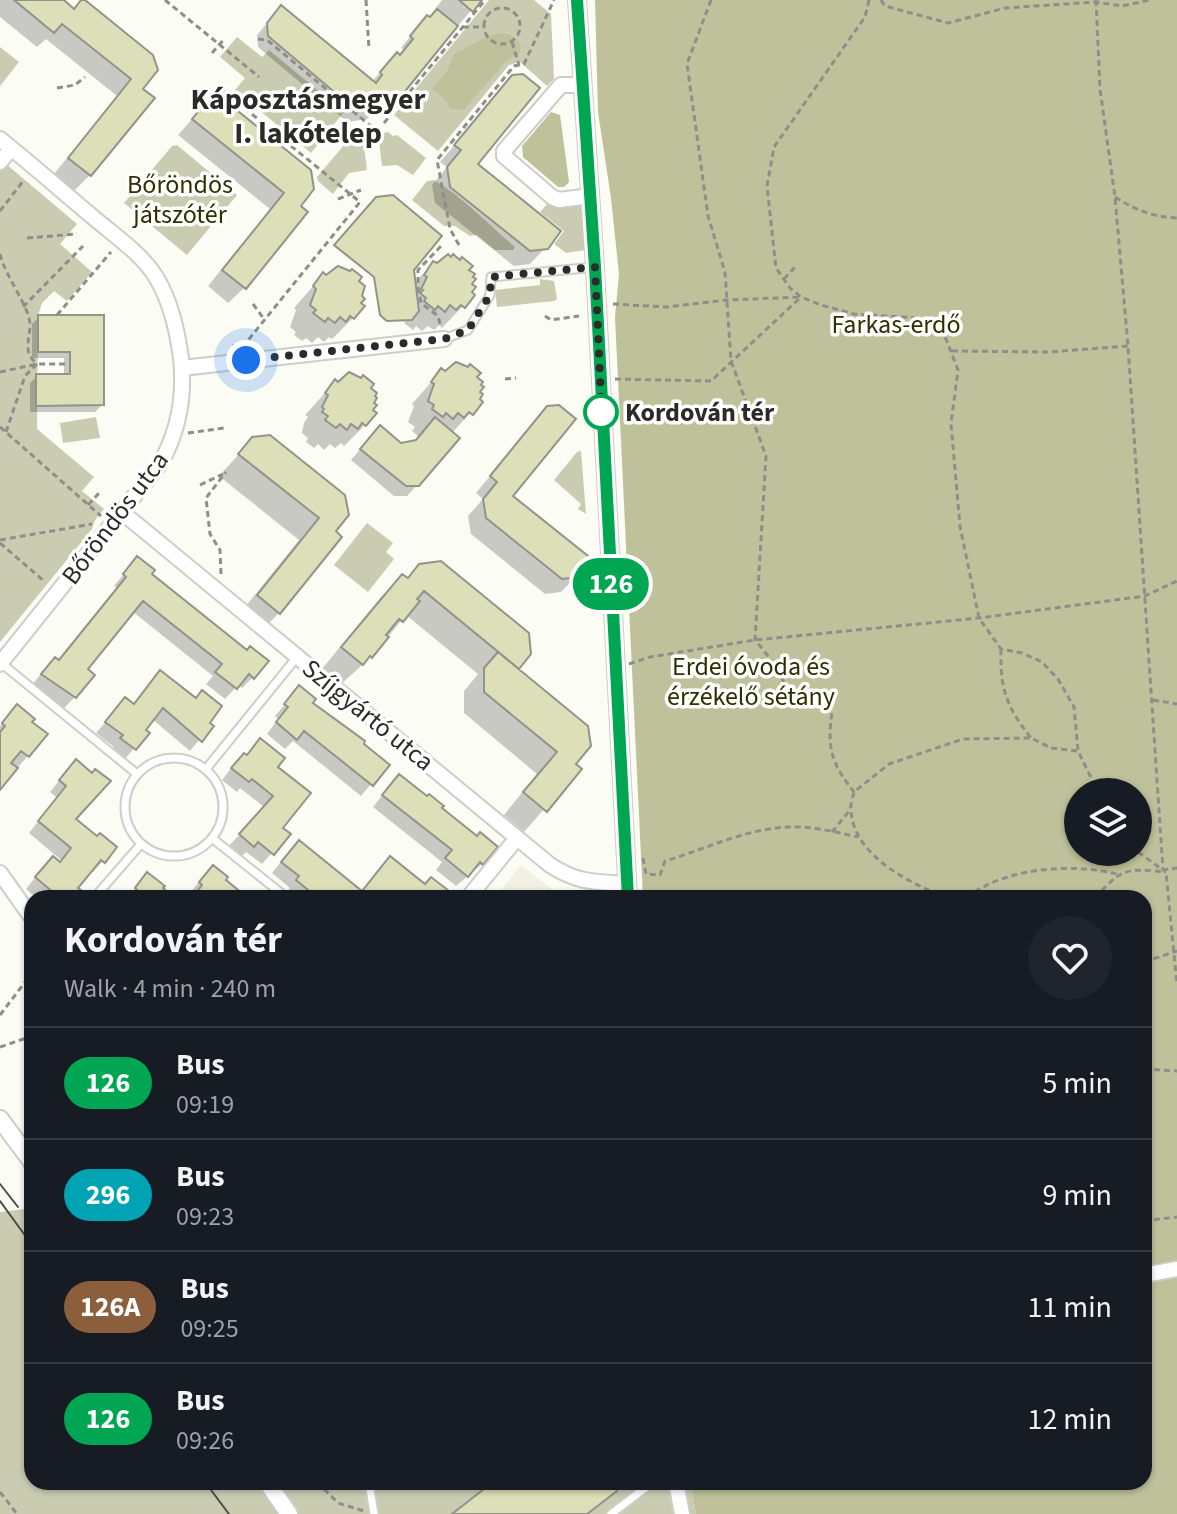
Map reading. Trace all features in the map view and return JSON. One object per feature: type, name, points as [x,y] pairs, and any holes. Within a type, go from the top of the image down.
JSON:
[{"type":"street","points":[[577,0],[595,267],[628,890]]},
{"type":"street","points":[[582,85],[561,85],[504,151],[504,156],[552,197],[559,200],[590,196]]},
{"type":"street","points":[[0,162],[6,144]]},
{"type":"street","name":"Bőröndös utca","points":[[0,663],[123,513],[170,447],[182,405],[182,368],[173,315],[155,275],[121,240],[6,144]]},
{"type":"street","points":[[182,368],[444,339]]},
{"type":"street","name":"Szíjgyártó utca","points":[[123,513],[568,877],[623,890]]},
{"type":"street","points":[[475,890],[517,838]]},
{"type":"street","points":[[0,873],[24,907]]},
{"type":"street","points":[[0,1119],[24,1151]]},
{"type":"street","points":[[1152,1274],[1177,1269]]},
{"type":"street","points":[[272,1490],[289,1514]]},
{"type":"street","points":[[678,1490],[682,1514]]},
{"type":"lane","points":[[444,339],[468,330],[490,295],[491,277],[595,267]]},
{"type":"lane","points":[[206,769],[297,657]]},
{"type":"lane","points":[[0,663],[137,774]]},
{"type":"lane","points":[[172,758],[185,759],[206,769],[220,790],[223,802],[219,826],[212,838],[201,848],[176,856],[164,855],[141,844],[131,832],[125,811],[125,798],[137,774],[148,766],[172,758]]},
{"type":"lane","points":[[212,838],[277,890]]},
{"type":"lane","points":[[101,890],[141,844]]},
{"type":"lane","points":[[370,1490],[374,1514]]},
{"type":"lane","points":[[611,1514],[642,1490]]},
{"type":"path","points":[[165,0],[259,77]]},
{"type":"path","points":[[366,0],[369,49]]},
{"type":"path","points":[[384,123],[485,0]]},
{"type":"path","points":[[459,245],[450,229],[437,160],[514,66],[524,64],[554,0]]},
{"type":"path","points":[[711,0],[687,64],[708,216],[725,272],[731,361],[766,456],[755,640],[777,669],[789,696],[809,707],[827,706],[832,712],[828,739],[838,772],[854,792]]},
{"type":"path","points":[[801,297],[776,268],[767,186],[774,147],[865,17],[869,0]]},
{"type":"path","points":[[881,0],[885,6],[948,23],[1005,8],[1096,1],[1122,6],[1150,0]]},
{"type":"path","points":[[1096,1],[1100,89],[1115,197],[1128,346],[1164,871],[1176,951],[1177,985]]},
{"type":"path","points":[[495,8],[510,9],[516,14],[520,29],[512,41],[505,44],[490,40],[484,27],[489,13],[495,8]]},
{"type":"path","points":[[462,27],[484,27]]},
{"type":"path","points":[[212,53],[225,38]]},
{"type":"path","points":[[258,39],[267,40],[372,127]]},
{"type":"path","points":[[512,41],[519,65]]},
{"type":"path","points":[[57,88],[75,85],[85,77]]},
{"type":"path","points":[[221,89],[321,166],[360,202],[245,344],[232,346]]},
{"type":"path","points":[[0,211],[34,167]]},
{"type":"path","points":[[338,199],[361,190]]},
{"type":"path","points":[[1115,197],[1137,211],[1177,218]]},
{"type":"path","points":[[27,238],[77,234]]},
{"type":"path","points":[[57,315],[121,240]]},
{"type":"path","points":[[443,244],[418,270],[418,288],[421,303],[438,316],[444,339]]},
{"type":"path","points":[[23,307],[83,246]]},
{"type":"path","points":[[0,254],[1,265],[30,322],[26,347],[37,364]]},
{"type":"path","points":[[784,279],[795,267]]},
{"type":"path","points":[[600,379],[711,381],[801,297]]},
{"type":"path","points":[[613,304],[666,307],[727,300],[801,297],[854,314],[919,318],[946,339],[958,370],[951,424],[960,526],[979,618],[1001,649],[1001,680],[1013,715],[1031,738],[1051,748],[1078,751]]},
{"type":"path","points":[[253,304],[264,319]]},
{"type":"path","points":[[545,316],[551,320],[579,316]]},
{"type":"path","points":[[952,351],[1050,352],[1128,346]]},
{"type":"path","points":[[6,432],[25,376],[37,364]]},
{"type":"path","points":[[0,372],[37,364],[70,364]]},
{"type":"path","points":[[505,379],[516,378]]},
{"type":"path","points":[[0,427],[104,519]]},
{"type":"path","points":[[188,433],[224,428]]},
{"type":"path","points":[[200,485],[226,472],[206,498],[210,534],[220,550],[222,577]]},
{"type":"path","points":[[88,506],[99,493]]},
{"type":"path","points":[[0,541],[100,523]]},
{"type":"path","points":[[0,541],[57,593]]},
{"type":"path","points":[[615,668],[650,657],[755,640],[979,618],[1145,596],[1177,581]]},
{"type":"path","points":[[1001,649],[1022,653],[1042,662],[1058,679],[1074,707],[1078,751],[1091,778]]},
{"type":"path","points":[[1153,700],[1177,704]]},
{"type":"path","points":[[930,890],[907,880],[869,851],[858,837],[851,810],[854,792],[889,764],[963,739],[1031,738]]},
{"type":"path","points":[[832,832],[851,810]]},
{"type":"path","points":[[642,854],[646,874],[660,875],[665,861],[707,849],[737,836],[790,827],[858,837]]},
{"type":"path","points":[[1152,862],[1164,871]]},
{"type":"path","points":[[978,890],[1025,871],[1091,867],[1117,874],[1139,869],[1164,871],[1177,868]]},
{"type":"path","points":[[1102,890],[1117,874]]},
{"type":"path","points":[[1152,959],[1176,951]]},
{"type":"path","points":[[0,1015],[24,984]]},
{"type":"path","points":[[0,1047],[24,1039]]},
{"type":"path","points":[[1152,1069],[1177,1071]]},
{"type":"path","points":[[1152,1220],[1177,1217]]},
{"type":"path","points":[[325,1490],[338,1503],[374,1514]]},
{"type":"path","points":[[0,1492],[17,1514]]},
{"type":"shaded area","points":[[521,865],[553,890],[501,890]]},
{"type":"green space","points":[[489,0],[534,0],[551,14],[554,79],[547,86],[520,62],[509,65],[438,151],[394,115]]},
{"type":"green space","name":"Farkas-erdő","points":[[595,0],[1177,0],[1177,1514],[696,1514],[692,1490],[1152,1490],[1152,890],[643,890],[615,317],[619,274],[598,112]]},
{"type":"green space","points":[[505,33],[521,45],[519,54],[506,61],[464,110],[450,109],[432,89],[447,71],[454,54],[485,38]]},
{"type":"green space","points":[[237,37],[262,57],[269,50],[344,112],[311,153],[235,90],[245,78],[220,57]]},
{"type":"green space","points":[[0,47],[19,62],[0,86]]},
{"type":"green space","points":[[551,112],[560,115],[569,182],[564,187],[558,187],[523,157],[522,146]]},
{"type":"green space","points":[[388,132],[397,135],[426,158],[413,175],[397,165],[382,166],[378,134]]},
{"type":"green space","points":[[363,136],[367,170],[349,173],[333,194],[317,177],[350,138]]},
{"type":"green space","name":"Bőröndös játszótér","points":[[177,145],[237,195],[187,255],[124,203],[172,146]]},
{"type":"green space","points":[[6,164],[77,224],[60,244],[92,272],[67,301],[54,291],[42,303],[38,315],[37,429],[94,477],[82,491],[104,509],[92,529],[0,642],[0,172]]},
{"type":"green space","points":[[434,180],[476,212],[515,247],[513,250],[495,250],[477,235],[470,236],[455,226],[444,226],[412,200],[427,181]]},
{"type":"green space","points":[[551,200],[582,205],[586,250],[566,253],[554,244],[564,231],[540,212]]},
{"type":"green space","points":[[540,279],[554,281],[557,299],[497,307],[495,290],[540,285]]},
{"type":"green space","points":[[96,417],[100,438],[63,443],[60,423]]},
{"type":"green space","points":[[581,451],[586,514],[578,509],[581,504],[554,480]]},
{"type":"green space","points":[[367,523],[393,543],[386,552],[394,559],[368,592],[334,565]]},
{"type":"green space","points":[[24,1209],[24,1490],[692,1490],[696,1514],[0,1514],[0,1212]]},
{"type":"building","points":[[14,0],[64,0],[74,9],[81,0],[85,0],[153,55],[158,70],[143,89],[155,98],[91,176],[68,158],[131,79],[62,24],[54,33]]},
{"type":"building","points":[[459,0],[482,0],[473,12]]},
{"type":"building","points":[[281,5],[376,83],[382,75],[380,72],[397,52],[400,55],[427,15],[430,17],[437,9],[458,26],[398,100],[392,95],[380,109],[358,112],[268,36],[267,23]]},
{"type":"building","points":[[523,74],[540,88],[478,164],[561,231],[548,249],[530,251],[450,187],[447,167],[461,150],[454,145],[512,75]]},
{"type":"building","points":[[223,99],[311,170],[314,189],[301,206],[308,212],[246,289],[222,270],[284,193],[192,119],[206,102]]},
{"type":"building","points":[[393,195],[442,236],[414,270],[419,311],[412,320],[387,321],[380,315],[374,277],[334,245],[376,197]]},
{"type":"building","points":[[448,254],[460,260],[462,257],[473,266],[469,270],[475,274],[472,284],[476,287],[472,292],[475,295],[465,308],[461,305],[456,310],[450,305],[445,312],[438,306],[435,310],[420,293],[427,277],[424,275],[433,261],[437,263]]},
{"type":"building","points":[[338,266],[352,269],[362,277],[359,281],[365,286],[362,296],[365,299],[361,303],[365,306],[354,319],[350,316],[346,322],[340,317],[335,323],[328,318],[325,322],[313,313],[316,310],[310,305],[316,289],[313,286],[323,272],[326,275]]},
{"type":"building","points":[[38,315],[104,315],[104,405],[36,406],[36,374],[70,374],[70,352],[38,352]]},
{"type":"building","points":[[456,362],[468,367],[470,364],[481,373],[477,377],[484,387],[480,392],[483,402],[473,415],[469,412],[464,418],[458,413],[453,419],[446,413],[443,417],[432,409],[434,405],[428,401],[434,384],[431,382],[441,368],[445,371]]},
{"type":"building","points":[[349,372],[361,378],[363,375],[374,384],[371,388],[377,393],[374,403],[377,405],[373,410],[377,413],[366,426],[362,423],[358,429],[351,424],[347,430],[340,424],[336,428],[325,420],[328,416],[322,412],[322,407],[328,395],[325,393],[335,379],[338,382]]},
{"type":"building","points":[[559,405],[576,419],[513,496],[593,560],[579,577],[562,579],[486,518],[483,499],[497,482],[490,476],[547,406]]},
{"type":"building","points":[[435,417],[460,438],[419,486],[406,486],[360,449],[380,425],[401,443],[416,440]]},
{"type":"building","points":[[270,435],[345,495],[349,515],[336,531],[342,537],[280,614],[257,595],[319,518],[238,454],[252,437]]},
{"type":"building","points":[[137,556],[155,570],[152,574],[247,650],[250,646],[269,661],[254,679],[249,674],[237,689],[215,672],[222,664],[143,601],[88,669],[95,675],[76,698],[41,674],[55,657],[59,660],[126,577],[123,574]]},
{"type":"building","points":[[441,561],[529,633],[531,654],[519,669],[424,591],[403,622],[399,619],[386,635],[389,637],[363,665],[341,647],[402,574],[408,578],[419,564]]},
{"type":"building","points":[[498,652],[588,726],[591,746],[576,764],[582,769],[547,812],[523,792],[557,752],[484,692],[484,668]]},
{"type":"building","points":[[160,670],[196,698],[202,690],[222,706],[210,723],[214,726],[202,742],[163,708],[146,730],[150,733],[136,750],[120,738],[123,735],[105,722],[125,697],[134,704]]},
{"type":"building","points":[[299,685],[316,699],[313,703],[365,741],[364,744],[390,765],[373,786],[304,731],[297,740],[276,722],[288,707],[284,704]]},
{"type":"building","points":[[17,704],[35,719],[32,722],[48,734],[29,757],[21,751],[11,763],[18,768],[0,790],[0,732],[5,726],[2,723]]},
{"type":"building","points":[[260,738],[285,758],[278,767],[311,793],[283,828],[291,834],[274,855],[258,842],[254,847],[239,834],[273,796],[252,779],[249,782],[231,768],[244,753],[247,755]]},
{"type":"building","points":[[76,759],[92,773],[95,769],[111,781],[76,819],[117,847],[105,863],[101,860],[78,888],[81,890],[50,890],[35,877],[53,856],[60,862],[71,848],[38,821],[66,786],[59,780]]},
{"type":"building","points":[[399,774],[427,796],[429,794],[477,836],[480,832],[498,847],[468,877],[445,858],[452,850],[382,795]]},
{"type":"building","points":[[299,840],[361,890],[308,890],[296,880],[299,876],[281,862]]},
{"type":"building","points":[[390,856],[425,884],[431,877],[448,890],[363,890]]},
{"type":"building","points":[[213,865],[238,890],[198,890],[202,885],[199,882]]},
{"type":"building","points":[[147,872],[165,886],[165,890],[137,890],[135,888]]},
{"type":"building","points":[[483,1490],[617,1491],[587,1514],[452,1514]]},
{"type":"tram line","points":[[0,1184],[18,1207]]},
{"type":"tram line","points":[[0,1201],[24,1234]]},
{"type":"tram line","points":[[211,1490],[229,1514]]},
{"type":"bus line","name":"126","points":[[577,0],[595,267],[628,890]]},
{"type":"place","name":"Kordován tér","points":[[601,412]]},
{"type":"district","name":"Káposztásmegyer I. lakótelep","points":[[308,116]]},
{"type":"route","points":[[246,360],[444,339],[468,330],[490,295],[491,277],[595,267],[602,420],[601,412]]},
{"type":"park label","name":"Erdei óvoda és érzékelő sétány","points":[[751,681]]}]
